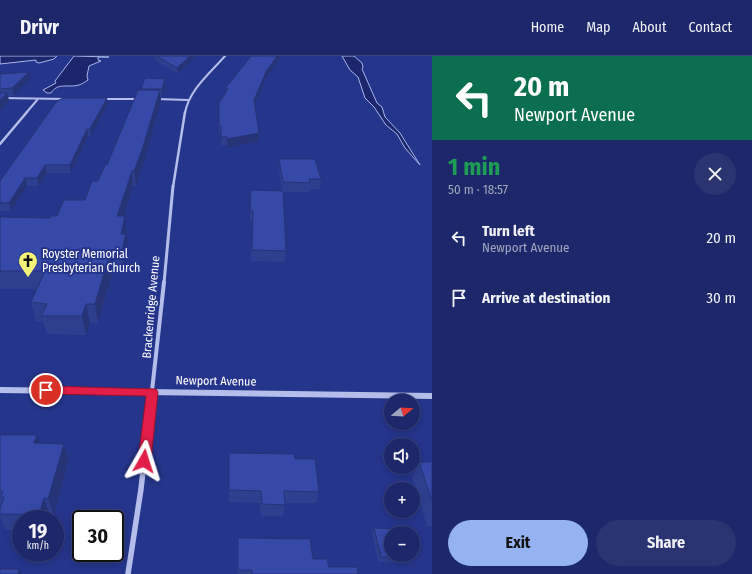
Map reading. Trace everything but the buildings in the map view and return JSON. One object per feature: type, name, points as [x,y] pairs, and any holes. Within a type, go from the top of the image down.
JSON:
[{"type":"street","name":"Brackenridge Avenue","points":[[128,574],[141,489],[161,315],[168,228],[175,168],[188,100],[225,56]]},
{"type":"street","points":[[0,98],[66,99]]},
{"type":"street","points":[[0,144],[38,99]]},
{"type":"street","points":[[95,99],[141,99]]},
{"type":"street","points":[[149,99],[188,100]]},
{"type":"street","name":"Newport Avenue","points":[[0,390],[432,396]]},
{"type":"shaded area","points":[[0,56],[57,56],[54,59],[39,63],[36,62],[36,60],[0,64]]},
{"type":"shaded area","points":[[74,56],[109,57],[98,57],[98,60],[101,61],[89,66],[87,76],[88,80],[79,85],[60,86],[51,93],[47,93],[43,90],[56,83],[55,81]]},
{"type":"shaded area","points":[[342,56],[354,56],[362,63],[362,69],[377,103],[382,107],[385,117],[400,133],[420,165],[405,148],[397,134],[386,125],[374,107],[365,98],[358,77],[350,70]]},
{"type":"place","name":"Royster Memorial Presbyterian Church","points":[[28,278]]},
{"type":"route","points":[[46,390],[152,392],[144,461]]}]
